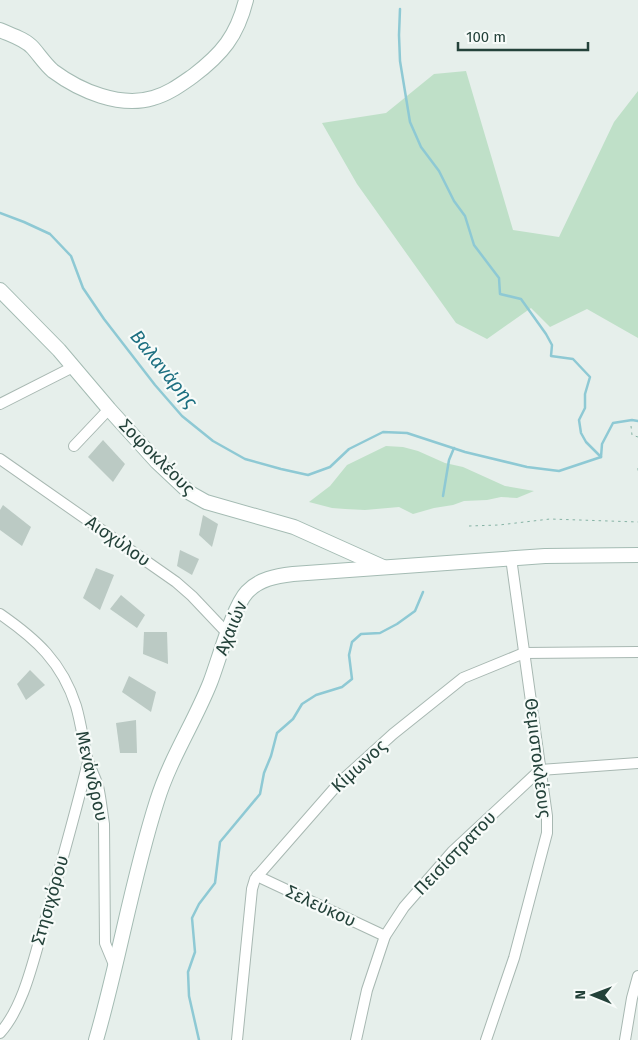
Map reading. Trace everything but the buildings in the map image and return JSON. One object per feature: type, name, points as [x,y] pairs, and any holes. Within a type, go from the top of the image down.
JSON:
[{"type":"main road","points":[[0,30],[26,42],[50,68],[83,88],[114,99],[140,101],[173,90],[200,70],[221,51],[235,32],[246,0]]},
{"type":"main road","name":"Σοφοκλέους","points":[[0,290],[73,367],[178,484],[195,497],[206,502],[294,527],[386,568]]},
{"type":"main road","name":"Αχαιών","points":[[96,1040],[161,789],[174,757],[210,683],[242,598],[252,588],[261,582],[292,574],[545,556],[638,555]]},
{"type":"street","points":[[0,404],[73,367]]},
{"type":"street","points":[[74,446],[109,409]]},
{"type":"street","name":"Αισχύλου","points":[[0,459],[176,582],[228,634]]},
{"type":"street","name":"Θεμιστοκλέους","points":[[486,1040],[514,958],[547,833],[547,816],[511,558]]},
{"type":"street","name":"Μενάνδρου","points":[[0,614],[25,631],[57,665],[75,704],[88,762],[98,787],[104,824],[105,943],[115,967]]},
{"type":"street","name":"Κίμωνος","points":[[237,1040],[252,888],[257,876],[339,783],[393,734],[463,678],[524,653],[638,652]]},
{"type":"street","name":"Στησιχόρου","points":[[0,1033],[13,1016],[24,990],[88,762]]},
{"type":"street","points":[[540,770],[638,763]]},
{"type":"street","name":"Πεισίστρατου","points":[[356,1040],[367,990],[385,936],[404,907],[452,852],[540,770]]},
{"type":"street","name":"Σελεύκου","points":[[257,876],[385,936]]},
{"type":"street","points":[[625,1040],[632,998],[638,976]]},
{"type":"path","points":[[632,426],[632,435],[638,437]]},
{"type":"path","points":[[638,468],[638,474]]},
{"type":"path","points":[[469,526],[499,525],[550,519],[638,522]]},
{"type":"green space","points":[[466,71],[513,230],[559,237],[614,122],[638,91],[638,338],[587,309],[550,327],[531,308],[487,339],[456,323],[357,184],[322,123],[386,113],[434,74]]},
{"type":"green space","points":[[386,446],[403,447],[418,451],[445,463],[463,467],[505,486],[534,491],[517,498],[501,497],[464,501],[413,514],[399,507],[365,510],[345,509],[309,502],[330,486],[347,465]]},
{"type":"waterway","points":[[400,9],[400,61],[410,122],[421,147],[439,171],[454,201],[465,216],[474,245],[499,278],[500,294],[521,299],[552,345],[551,356],[573,359],[590,377],[585,394],[585,408],[579,420],[581,433],[586,442],[601,457]]},
{"type":"waterway","name":"Βαλανάρης","points":[[0,213],[50,234],[71,256],[83,288],[104,319],[155,385],[182,416],[213,441],[245,459],[308,475],[330,467],[349,449],[383,432],[407,433],[465,452],[527,467],[559,471],[601,457],[602,444],[613,423],[638,421]]},
{"type":"waterway","points":[[443,496],[449,460],[454,448]]},
{"type":"waterway","points":[[199,1040],[189,996],[188,972],[195,952],[192,918],[199,904],[215,883],[220,842],[260,794],[264,773],[277,733],[293,719],[302,704],[316,695],[342,687],[352,679],[349,655],[352,642],[361,634],[380,633],[397,624],[415,611],[423,592]]}]
